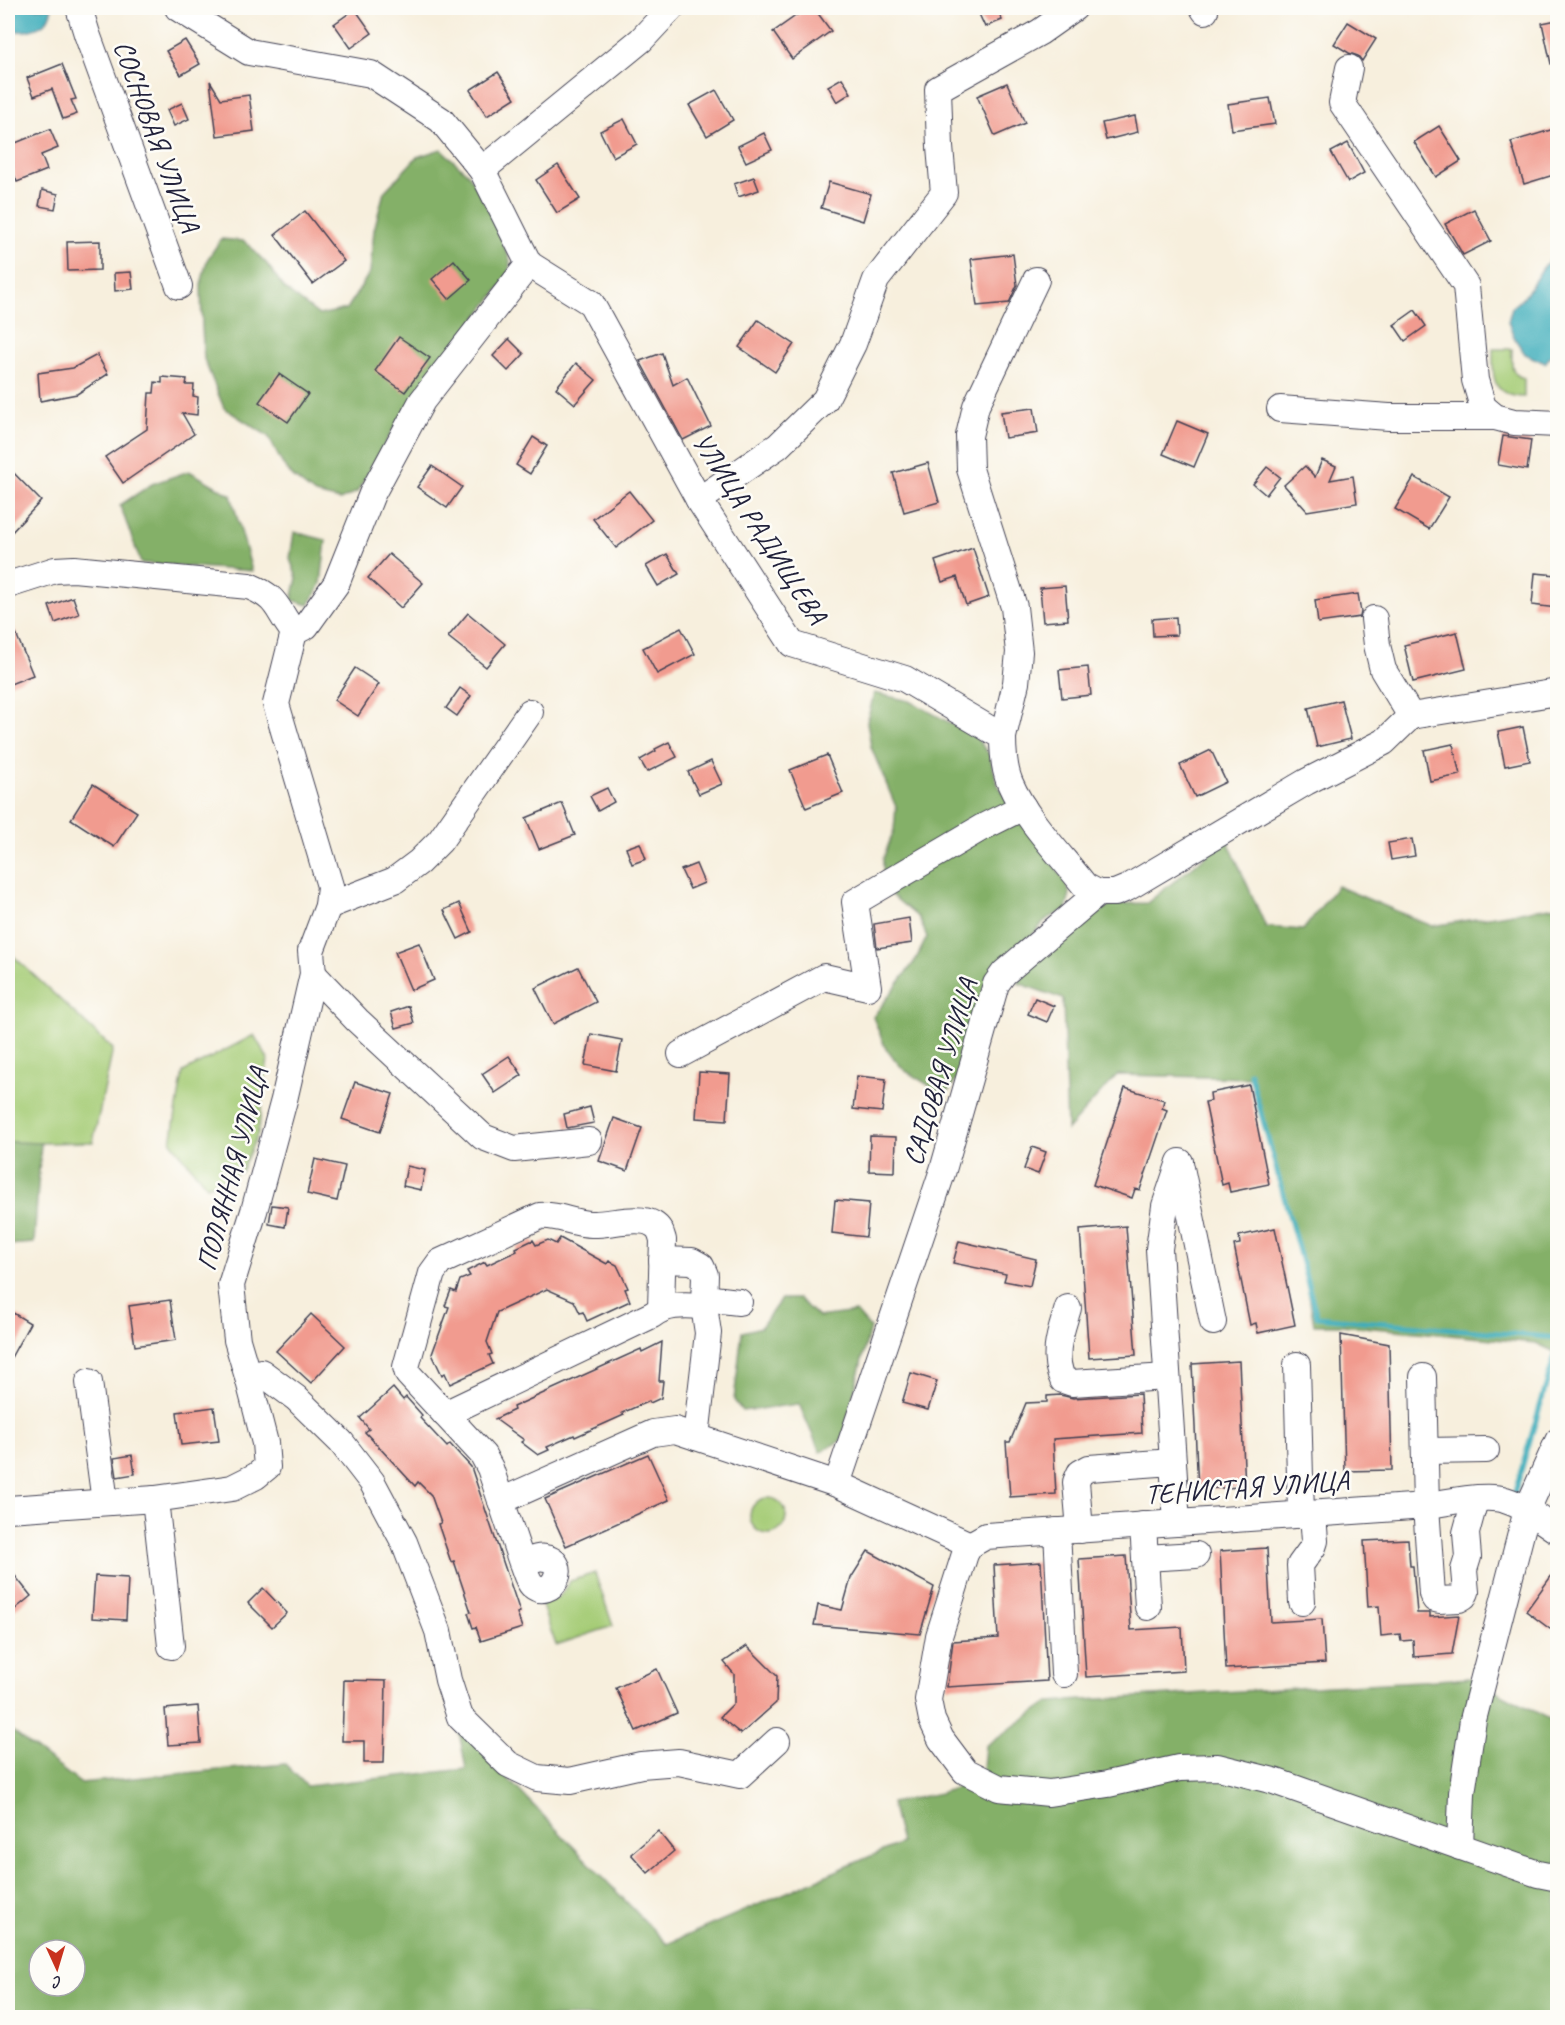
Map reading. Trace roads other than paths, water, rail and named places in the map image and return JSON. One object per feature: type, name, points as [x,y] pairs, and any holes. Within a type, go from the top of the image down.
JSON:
[{"type":"street","name":"СОСНОВАЯ УЛИЦА","points":[[79,8],[179,286]]},
{"type":"street","points":[[8,585],[55,570],[74,569],[249,586],[264,592],[274,600],[285,621],[294,632],[306,626],[336,584],[372,494],[422,401],[529,264],[482,170],[441,120],[371,74],[249,52],[178,8]]},
{"type":"street","points":[[482,170],[641,40],[671,8]]},
{"type":"street","points":[[699,500],[778,446],[825,400],[853,344],[876,280],[944,193],[938,89],[1040,32],[1067,9]]},
{"type":"street","points":[[1349,68],[1342,103],[1466,286],[1475,380],[1483,407],[1495,417]]},
{"type":"street","name":"УЛИЦА РАДИЩЕВА","points":[[529,264],[591,303],[699,500],[792,644],[905,679],[1003,737]]},
{"type":"street","points":[[1036,280],[976,406],[969,436],[970,469],[1014,607],[1019,652],[1016,683],[1003,737],[1003,753],[1010,781],[1023,807],[1085,886],[1098,892],[1115,893],[1127,888],[1306,782],[1376,747],[1411,716],[1557,692]]},
{"type":"street","points":[[1280,409],[1389,417],[1495,417],[1515,422],[1557,424]]},
{"type":"street","points":[[1374,619],[1383,670],[1411,716]]},
{"type":"street","name":"ПОЛЯННАЯ УЛИЦА","points":[[8,1509],[155,1499],[232,1488],[256,1476],[267,1467],[264,1443],[237,1340],[231,1285],[281,1111],[313,974],[311,951],[328,906],[330,886],[326,866],[276,704],[294,632]]},
{"type":"street","points":[[328,906],[395,880],[419,862],[440,841],[530,712]]},
{"type":"street","points":[[681,1054],[824,977],[868,987],[855,902],[981,828],[1023,807]]},
{"type":"street","name":"САДОВАЯ УЛИЦА","points":[[837,1484],[943,1170],[996,984],[1004,973],[1098,892]]},
{"type":"street","points":[[313,974],[357,1020],[483,1137],[514,1149],[589,1141]]},
{"type":"street","points":[[1177,1523],[1159,1249],[1166,1206],[1180,1162],[1213,1322]]},
{"type":"street","points":[[522,1563],[490,1468],[483,1455],[408,1374],[406,1367],[432,1274],[440,1262],[540,1216],[551,1215],[590,1225],[641,1220],[652,1223],[660,1230],[663,1240],[661,1308]]},
{"type":"street","points":[[1161,1229],[1193,1227]]},
{"type":"street","points":[[662,1260],[692,1261],[700,1266],[705,1275],[704,1302],[708,1333],[696,1437]]},
{"type":"street","points":[[445,1414],[652,1315],[661,1308],[704,1302],[739,1302]]},
{"type":"street","points":[[1068,1308],[1056,1346],[1058,1371],[1063,1380],[1072,1383],[1167,1377]]},
{"type":"street","points":[[1297,1365],[1307,1514],[1315,1541],[1300,1565],[1302,1602]]},
{"type":"street","points":[[248,1377],[261,1372],[296,1398],[341,1442],[372,1482],[404,1542],[438,1631],[448,1680],[460,1717],[508,1764],[537,1778],[570,1781],[640,1765],[679,1762],[740,1775],[777,1741]]},
{"type":"street","points":[[1423,1377],[1426,1506],[1431,1573],[1464,1570],[1468,1557],[1466,1533],[1474,1500]]},
{"type":"street","points":[[89,1382],[105,1502]]},
{"type":"street","points":[[501,1501],[664,1430],[675,1430],[837,1484],[970,1545],[965,1554],[939,1636],[928,1700],[932,1720],[941,1739],[965,1771],[999,1788],[1049,1793],[1108,1784],[1179,1768],[1218,1767],[1274,1781],[1538,1874],[1557,1878]]},
{"type":"street","points":[[1460,1847],[1462,1793],[1473,1720],[1527,1510],[1557,1441]]},
{"type":"street","points":[[1425,1451],[1486,1450]]},
{"type":"street","points":[[1064,1674],[1068,1530],[1076,1482],[1080,1473],[1089,1468],[1173,1462]]},
{"type":"street","points":[[155,1499],[171,1646]]},
{"type":"street","name":"ТЕНИСТАЯ УЛИЦА","points":[[970,1545],[986,1536],[1426,1506],[1474,1500],[1504,1500],[1527,1510],[1557,1532]]},
{"type":"street","points":[[1143,1525],[1148,1607]]},
{"type":"street","points":[[1145,1558],[1196,1555]]},
{"type":"water","points":[[8,8],[52,8],[50,15],[42,25],[28,31],[17,31],[8,30]]},
{"type":"water","points":[[1554,255],[1558,256],[1557,348],[1545,363],[1525,354],[1508,322],[1512,307],[1525,296]]},
{"type":"waterway","points":[[1250,1073],[1317,1317],[1558,1338]]},
{"type":"waterway","points":[[1514,1495],[1558,1345]]}]
